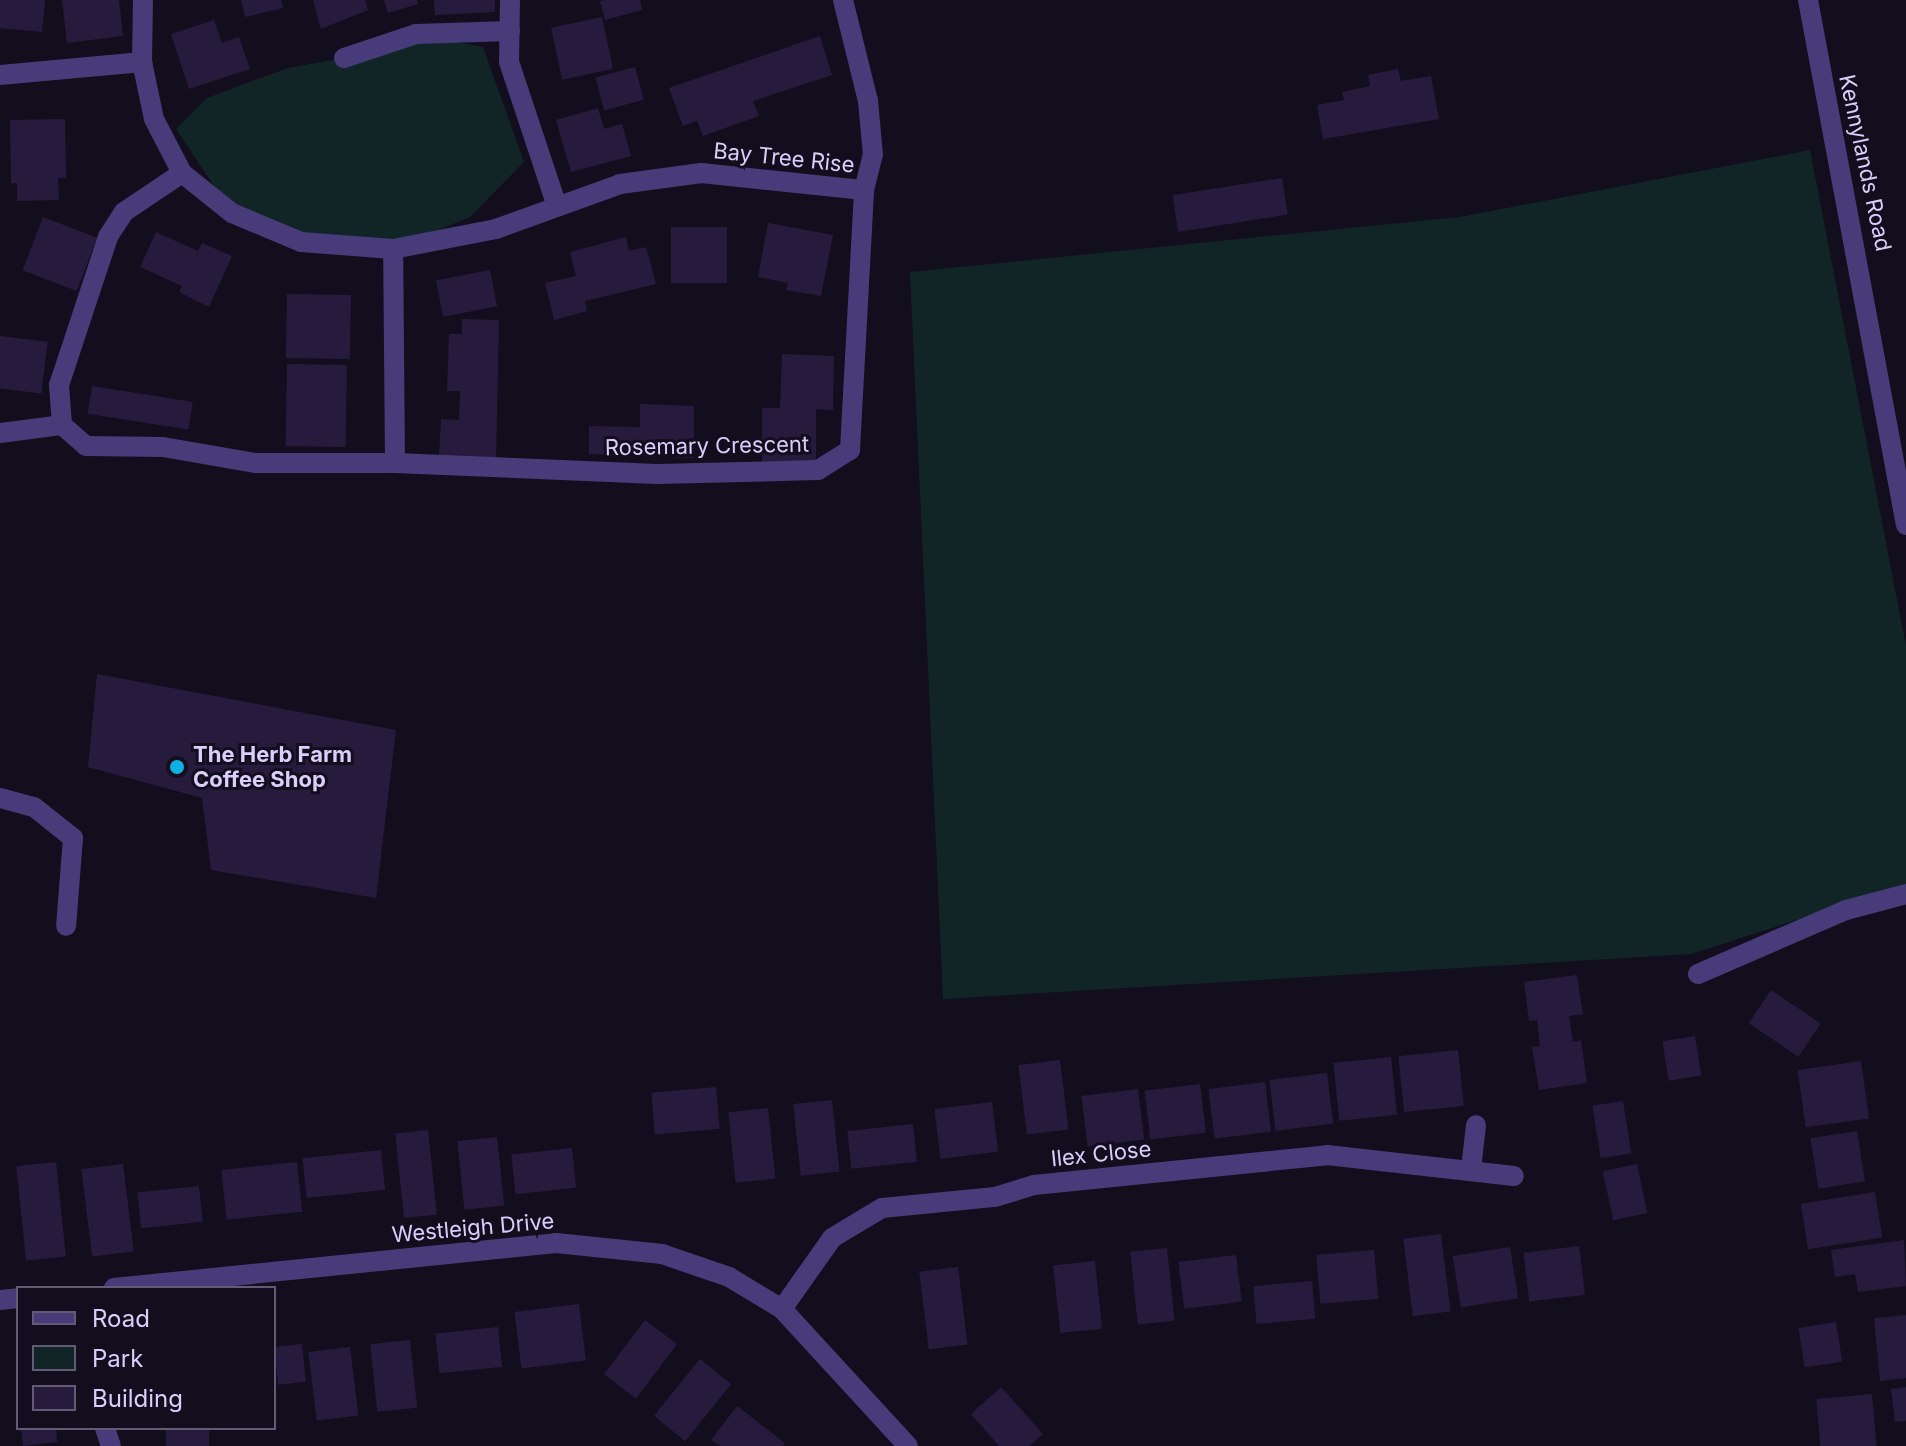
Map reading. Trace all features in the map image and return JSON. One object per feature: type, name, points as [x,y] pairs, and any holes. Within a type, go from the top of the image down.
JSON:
[{"type":"street","name":"Bay Tree Rise","points":[[143,0],[142,62],[154,119],[182,173],[232,213],[301,242],[393,249],[496,229],[620,184],[701,173],[864,190],[873,155],[868,101],[843,0]]},
{"type":"street","points":[[510,0],[509,62],[557,206]]},
{"type":"street","name":"Kennylands Road","points":[[1808,0],[1906,525]]},
{"type":"street","points":[[344,58],[416,34],[510,31]]},
{"type":"street","points":[[0,75],[142,62]]},
{"type":"street","points":[[0,433],[62,425],[59,385],[108,237],[124,212],[182,173]]},
{"type":"street","name":"Rosemary Crescent","points":[[62,425],[86,446],[163,447],[255,463],[395,463],[657,474],[818,470],[850,450],[864,190]]},
{"type":"street","points":[[393,249],[395,463]]},
{"type":"street","points":[[0,798],[34,807],[73,838],[66,926]]},
{"type":"street","points":[[1698,974],[1846,910],[1906,894]]},
{"type":"street","points":[[1471,1169],[1476,1125]]},
{"type":"street","name":"Ilex Close","points":[[782,1309],[832,1238],[882,1208],[995,1197],[1034,1185],[1327,1155],[1514,1176]]},
{"type":"street","name":"Westleigh Drive","points":[[134,1286],[556,1243],[662,1254],[729,1277],[782,1309],[908,1446]]},
{"type":"green space","points":[[416,34],[483,47],[524,162],[470,217],[393,249],[354,247],[232,213],[176,129],[207,98],[288,68],[344,58]]},
{"type":"green space","points":[[1810,150],[1906,646],[1906,885],[1691,954],[943,999],[910,272],[1460,217]]},
{"type":"building","points":[[0,0],[45,0],[42,32],[0,28]]},
{"type":"building","points":[[62,0],[119,0],[123,36],[67,43]]},
{"type":"building","points":[[241,0],[281,0],[283,8],[245,17]]},
{"type":"building","points":[[313,0],[365,0],[368,10],[321,29]]},
{"type":"building","points":[[384,0],[417,0],[418,4],[388,13]]},
{"type":"building","points":[[434,0],[495,0],[495,12],[435,15]]},
{"type":"building","points":[[640,0],[642,10],[605,20],[600,1]]},
{"type":"building","points":[[602,17],[613,69],[562,80],[551,28]]},
{"type":"building","points":[[214,20],[222,43],[239,37],[250,69],[189,89],[171,34]]},
{"type":"building","points":[[820,36],[832,75],[753,101],[759,116],[703,136],[697,121],[683,126],[669,88]]},
{"type":"building","points":[[635,67],[644,100],[604,110],[595,78]]},
{"type":"building","points":[[1398,69],[1401,81],[1431,76],[1439,119],[1323,139],[1317,105],[1344,100],[1342,92],[1370,86],[1368,75]]},
{"type":"building","points":[[598,108],[604,129],[622,124],[631,156],[571,172],[556,120]]},
{"type":"building","points":[[65,119],[66,178],[58,178],[59,200],[17,201],[17,183],[11,183],[10,120]]},
{"type":"building","points":[[1282,178],[1288,215],[1178,232],[1172,195]]},
{"type":"building","points":[[43,217],[97,238],[77,291],[23,270]]},
{"type":"building","points":[[768,223],[833,235],[821,296],[786,290],[788,283],[758,277]]},
{"type":"building","points":[[671,227],[727,227],[727,283],[671,283]]},
{"type":"building","points":[[156,232],[198,251],[202,243],[232,256],[209,307],[179,292],[182,286],[140,267]]},
{"type":"building","points":[[626,237],[629,251],[646,247],[656,284],[585,301],[587,311],[554,320],[545,283],[576,276],[570,252]]},
{"type":"building","points":[[490,270],[497,306],[443,317],[436,280]]},
{"type":"building","points":[[287,294],[351,295],[350,359],[286,358]]},
{"type":"building","points":[[462,319],[499,320],[496,460],[439,458],[441,419],[459,420],[460,391],[447,391],[449,334],[462,334]]},
{"type":"building","points":[[0,336],[48,342],[41,393],[0,388]]},
{"type":"building","points":[[782,354],[834,356],[833,410],[816,409],[816,462],[762,462],[762,408],[780,408]]},
{"type":"building","points":[[287,364],[347,365],[346,447],[286,446]]},
{"type":"building","points":[[92,386],[193,402],[188,430],[88,414]]},
{"type":"building","points":[[640,404],[694,406],[694,458],[589,454],[589,426],[640,427]]},
{"type":"building","points":[[97,674],[396,730],[376,898],[211,870],[202,798],[88,767]]},
{"type":"building","points":[[1577,975],[1583,1014],[1569,1016],[1573,1042],[1581,1040],[1587,1083],[1539,1090],[1532,1047],[1540,1046],[1537,1020],[1529,1021],[1524,982]]},
{"type":"building","points":[[1771,990],[1821,1024],[1798,1057],[1749,1023]]},
{"type":"building","points":[[1695,1036],[1701,1076],[1669,1081],[1662,1041]]},
{"type":"building","points":[[1458,1050],[1464,1106],[1404,1112],[1398,1056]]},
{"type":"building","points":[[1391,1057],[1397,1115],[1339,1121],[1333,1063]]},
{"type":"building","points":[[1060,1060],[1069,1129],[1027,1135],[1018,1065]]},
{"type":"building","points":[[1861,1061],[1869,1118],[1806,1127],[1798,1070]]},
{"type":"building","points":[[1327,1073],[1333,1124],[1276,1131],[1269,1080]]},
{"type":"building","points":[[1265,1082],[1271,1132],[1215,1139],[1208,1089]]},
{"type":"building","points":[[1200,1084],[1206,1133],[1150,1139],[1144,1091]]},
{"type":"building","points":[[716,1087],[720,1129],[655,1135],[651,1093]]},
{"type":"building","points":[[1138,1089],[1144,1140],[1088,1147],[1081,1096]]},
{"type":"building","points":[[832,1100],[840,1172],[801,1176],[793,1104]]},
{"type":"building","points":[[1623,1101],[1631,1153],[1601,1158],[1592,1106]]},
{"type":"building","points":[[992,1102],[998,1152],[941,1159],[934,1109]]},
{"type":"building","points":[[768,1108],[775,1179],[736,1183],[728,1112]]},
{"type":"building","points":[[913,1124],[917,1162],[851,1169],[847,1131]]},
{"type":"building","points":[[428,1130],[437,1215],[404,1218],[395,1133]]},
{"type":"building","points":[[1857,1131],[1865,1181],[1819,1189],[1811,1138]]},
{"type":"building","points":[[497,1137],[504,1206],[464,1210],[457,1141]]},
{"type":"building","points":[[572,1148],[576,1188],[516,1194],[511,1154]]},
{"type":"building","points":[[381,1150],[385,1190],[307,1198],[302,1158]]},
{"type":"building","points":[[56,1162],[66,1256],[26,1261],[16,1166]]},
{"type":"building","points":[[297,1162],[302,1212],[227,1220],[221,1170]]},
{"type":"building","points":[[123,1164],[134,1251],[92,1256],[81,1169]]},
{"type":"building","points":[[1637,1164],[1647,1213],[1613,1220],[1603,1171]]},
{"type":"building","points":[[199,1186],[203,1222],[141,1228],[137,1192]]},
{"type":"building","points":[[1875,1192],[1882,1237],[1808,1249],[1801,1204]]},
{"type":"building","points":[[1441,1234],[1451,1311],[1413,1316],[1403,1239]]},
{"type":"building","points":[[1904,1240],[1906,1286],[1858,1292],[1855,1274],[1835,1277],[1831,1250]]},
{"type":"building","points":[[1579,1246],[1585,1295],[1529,1301],[1523,1253]]},
{"type":"building","points":[[1510,1247],[1518,1298],[1461,1307],[1453,1256]]},
{"type":"building","points":[[1167,1248],[1175,1321],[1138,1324],[1130,1252]]},
{"type":"building","points":[[1374,1250],[1378,1299],[1320,1304],[1316,1255]]},
{"type":"building","points":[[1236,1255],[1242,1302],[1184,1309],[1178,1262]]},
{"type":"building","points":[[1095,1261],[1102,1329],[1060,1333],[1053,1265]]},
{"type":"building","points":[[958,1267],[968,1344],[929,1349],[919,1272]]},
{"type":"building","points":[[1312,1281],[1315,1319],[1257,1324],[1253,1286]]},
{"type":"building","points":[[579,1304],[586,1361],[521,1368],[514,1312]]},
{"type":"building","points":[[1906,1315],[1906,1378],[1880,1381],[1874,1318]]},
{"type":"building","points":[[645,1320],[677,1344],[636,1398],[604,1374]]},
{"type":"building","points":[[1836,1322],[1842,1362],[1805,1367],[1798,1328]]},
{"type":"building","points":[[498,1327],[502,1367],[440,1373],[435,1334]]},
{"type":"building","points":[[410,1340],[417,1408],[377,1412],[370,1344]]},
{"type":"building","points":[[302,1344],[306,1382],[278,1385],[276,1347]]},
{"type":"building","points":[[350,1347],[358,1415],[317,1421],[308,1352]]},
{"type":"building","points":[[700,1359],[731,1384],[685,1441],[654,1416]]},
{"type":"building","points":[[1001,1387],[1043,1434],[1029,1446],[999,1446],[971,1414]]},
{"type":"building","points":[[1906,1387],[1906,1421],[1895,1422],[1891,1389]]},
{"type":"building","points":[[1872,1394],[1877,1446],[1820,1446],[1816,1399]]},
{"type":"building","points":[[737,1406],[785,1443],[783,1446],[720,1446],[711,1440]]},
{"type":"building","points":[[21,1430],[56,1430],[57,1442],[23,1446]]},
{"type":"building","points":[[166,1430],[209,1430],[209,1446],[166,1446]]},
{"type":"place","name":"The Herb Farm Coffee Shop","points":[[177,767]]}]
